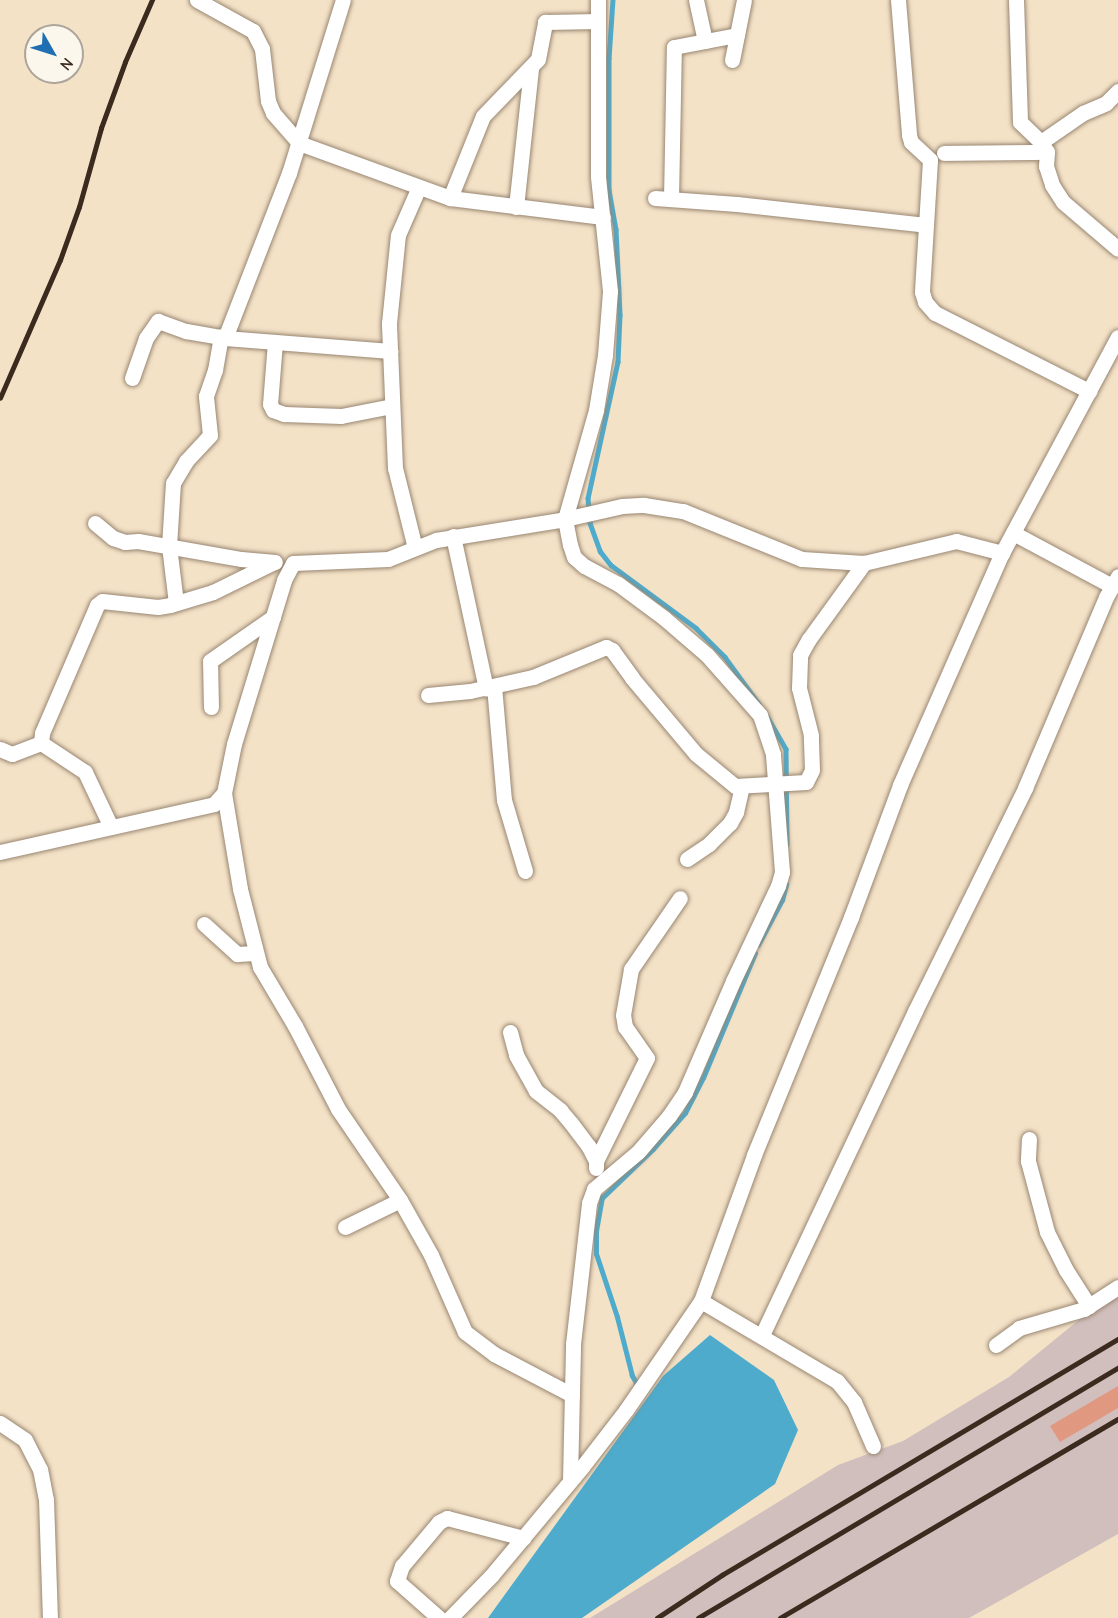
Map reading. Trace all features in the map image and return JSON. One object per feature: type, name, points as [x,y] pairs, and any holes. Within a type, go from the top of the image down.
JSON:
[{"type":"street","points":[[197,0],[253,31],[262,49],[268,101],[273,113],[299,143],[450,198],[603,217]]},
{"type":"street","points":[[176,603],[169,546],[173,483],[186,461],[210,435],[206,396],[223,338],[299,143],[343,0]]},
{"type":"street","points":[[594,1189],[638,1152],[669,1116],[685,1092],[733,981],[778,886],[782,872],[778,784],[773,754],[760,715],[707,655],[664,618],[618,584],[584,566],[574,557],[571,518],[596,410],[605,355],[610,291],[598,176],[598,0]]},
{"type":"street","points":[[696,0],[705,41]]},
{"type":"street","points":[[732,60],[744,0]]},
{"type":"street","points":[[898,0],[909,135],[911,142],[930,160],[922,292],[929,307],[1089,391]]},
{"type":"street","points":[[1016,0],[1020,122],[1044,147],[1046,166],[1052,185],[1063,201],[1118,249]]},
{"type":"street","points":[[450,198],[483,116],[493,103],[531,69],[538,59],[545,22],[598,21]]},
{"type":"street","points":[[671,199],[674,47],[737,35]]},
{"type":"street","points":[[516,207],[531,69]]},
{"type":"street","points":[[944,153],[1044,147],[1083,113],[1106,104],[1118,92]]},
{"type":"street","points":[[415,548],[395,468],[390,293],[398,235],[419,187]]},
{"type":"street","points":[[655,198],[926,225]]},
{"type":"street","points":[[132,378],[147,338],[158,321],[186,332],[223,338],[390,351]]},
{"type":"street","points":[[450,1618],[491,1576],[626,1410],[701,1301],[754,1155],[851,917],[900,785],[1002,553],[1118,337]]},
{"type":"street","points":[[275,342],[270,404],[273,410],[284,414],[341,416],[392,406]]},
{"type":"street","points":[[95,523],[113,538],[241,559],[293,563],[388,559],[453,536],[571,518],[622,506],[644,505],[683,511],[802,559],[864,563],[956,541],[1002,553]]},
{"type":"street","points":[[762,1335],[915,1011],[1025,788],[1115,581],[1013,532]]},
{"type":"street","points":[[453,536],[490,687],[504,800],[525,871]]},
{"type":"street","points":[[40,743],[42,733],[97,605],[102,601],[158,607],[176,603],[220,589],[274,562]]},
{"type":"street","points":[[293,563],[284,580],[234,744],[224,793],[240,889],[255,953],[260,967],[295,1026],[338,1109],[399,1200],[436,1266],[465,1332],[494,1354],[572,1395]]},
{"type":"street","points":[[428,695],[490,687],[540,675],[606,647],[612,650],[632,678],[696,754],[735,786],[806,782],[812,770],[810,724],[799,688],[800,656],[809,639],[864,563]]},
{"type":"street","points":[[212,707],[210,661],[273,617]]},
{"type":"street","points":[[0,749],[12,754],[40,743]]},
{"type":"street","points":[[40,743],[85,772],[111,827]]},
{"type":"street","points":[[687,859],[710,844],[729,824],[736,812],[742,787]]},
{"type":"street","points":[[0,852],[214,804],[224,793]]},
{"type":"street","points":[[570,1480],[573,1344],[587,1215],[594,1189],[596,1161],[647,1058],[625,1027],[623,1015],[631,969],[680,898]]},
{"type":"street","points":[[204,924],[237,954],[255,953]]},
{"type":"street","points":[[510,1032],[516,1055],[536,1091],[560,1110],[589,1147],[596,1161]]},
{"type":"street","points":[[1029,1139],[1028,1161],[1047,1232],[1066,1270],[1089,1306]]},
{"type":"street","points":[[345,1227],[399,1200]]},
{"type":"street","points":[[996,1345],[1019,1328],[1089,1306],[1118,1287]]},
{"type":"street","points":[[701,1301],[837,1381],[854,1402],[873,1446]]},
{"type":"street","points":[[2,1422],[26,1440],[40,1469],[46,1498],[50,1618]]},
{"type":"street","points":[[439,1618],[397,1581],[402,1566],[439,1522],[447,1518],[523,1538]]},
{"type":"shaded area","points":[[1118,1288],[1118,1534],[969,1618],[590,1618],[838,1465],[903,1441],[1009,1377]]},
{"type":"water","points":[[710,1335],[774,1380],[798,1430],[775,1484],[582,1618],[488,1618],[663,1376]]},
{"type":"building","points":[[1118,1386],[1118,1408],[1060,1442],[1050,1426]]},
{"type":"waterway","points":[[613,0],[609,58],[609,190],[616,229],[620,315],[618,362],[588,498],[590,523],[600,551],[611,565],[696,628],[725,657],[759,704]]},
{"type":"waterway","points":[[767,716],[786,749],[787,844]]},
{"type":"waterway","points":[[758,945],[782,900],[786,885]]},
{"type":"waterway","points":[[638,1386],[632,1376],[617,1317],[596,1254],[596,1231],[602,1198],[653,1149],[685,1113],[703,1078],[755,953]]},
{"type":"railway","points":[[0,398],[60,260],[79,207],[101,128],[125,62],[152,0]]},
{"type":"railway","points":[[657,1618],[722,1575],[1118,1339]]},
{"type":"railway","points":[[698,1618],[1118,1368]]},
{"type":"railway","points":[[780,1618],[1118,1419]]}]
